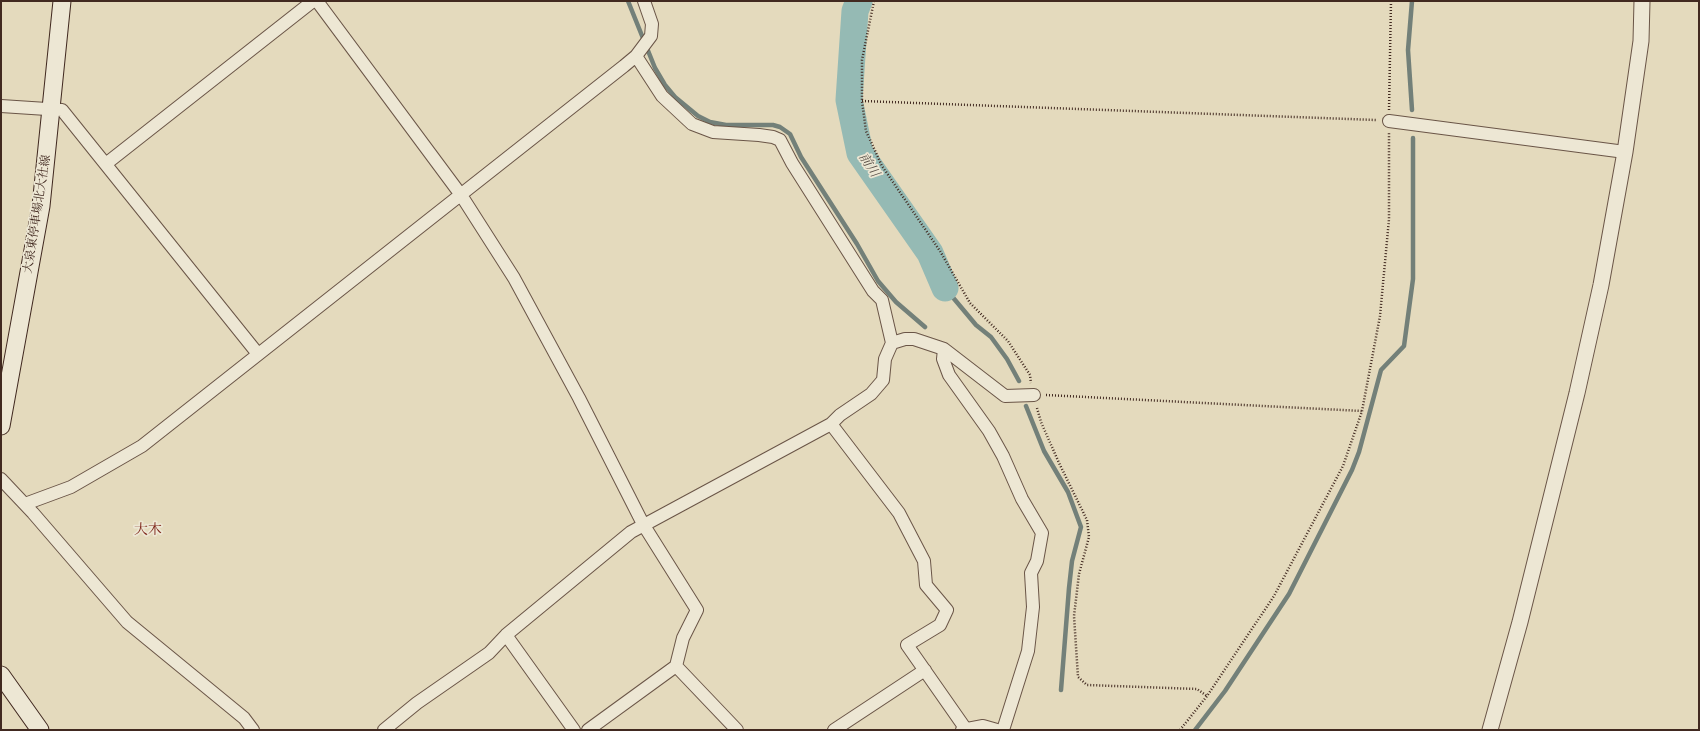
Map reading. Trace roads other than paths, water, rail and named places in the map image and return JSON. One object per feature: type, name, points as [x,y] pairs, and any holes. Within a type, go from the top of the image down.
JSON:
[{"type":"main road","name":"大泉東停車場北大社線","points":[[1,426],[41,206],[62,1]]},
{"type":"main road","points":[[1,675],[40,730]]},
{"type":"street","points":[[107,163],[313,1]]},
{"type":"street","points":[[317,1],[461,195],[514,278],[579,398],[643,524],[697,610],[683,638],[676,666],[588,730]]},
{"type":"street","points":[[25,504],[71,487],[142,446],[461,195],[639,52],[651,36],[652,24],[644,1]]},
{"type":"street","points":[[1490,730],[1520,622],[1577,393],[1601,285],[1625,152],[1641,41],[1642,1]]},
{"type":"street","points":[[384,730],[417,704],[489,653],[506,635],[631,532],[643,524],[831,424],[840,414],[871,394],[883,380],[885,359],[892,343],[882,300],[873,291],[792,163],[780,140],[773,137],[759,135],[713,132],[692,124],[662,96],[639,52]]},
{"type":"street","points":[[1,106],[62,110],[107,163],[258,354]]},
{"type":"street","points":[[1389,121],[1625,152]]},
{"type":"street","points":[[892,343],[914,339],[944,349],[1005,396],[1034,395]]},
{"type":"street","points":[[944,349],[943,359],[949,376],[989,431],[1003,456],[1022,499],[1042,533],[1037,561],[1031,573],[1033,607],[1028,651],[1002,730]]},
{"type":"street","points":[[831,424],[899,513],[924,561],[926,585],[947,610],[940,625],[907,645],[964,729],[983,726],[997,730]]},
{"type":"street","points":[[1,479],[25,504],[127,622],[244,718],[253,730]]},
{"type":"street","points":[[506,635],[574,730]]},
{"type":"street","points":[[676,666],[737,730]]},
{"type":"street","points":[[834,730],[924,670]]},
{"type":"waterway","points":[[628,1],[655,68],[665,85],[675,97],[698,116],[710,122],[726,125],[773,125],[780,127],[790,134],[801,157],[857,244],[878,281],[896,302],[925,327]]},
{"type":"waterway","name":"前川","points":[[859,1],[855,11],[849,100],[860,153],[930,253],[945,288]]},
{"type":"waterway","points":[[1412,1],[1408,50],[1412,110]]},
{"type":"waterway","points":[[1195,730],[1225,691],[1289,594],[1352,470],[1359,452],[1381,370],[1404,346],[1413,279],[1413,138]]},
{"type":"waterway","points":[[945,288],[976,325],[991,337],[1007,359],[1019,381]]},
{"type":"waterway","points":[[1026,406],[1044,451],[1068,492],[1081,527],[1072,561],[1061,690]]},
{"type":"district","name":"大木","points":[[148,530]]}]
